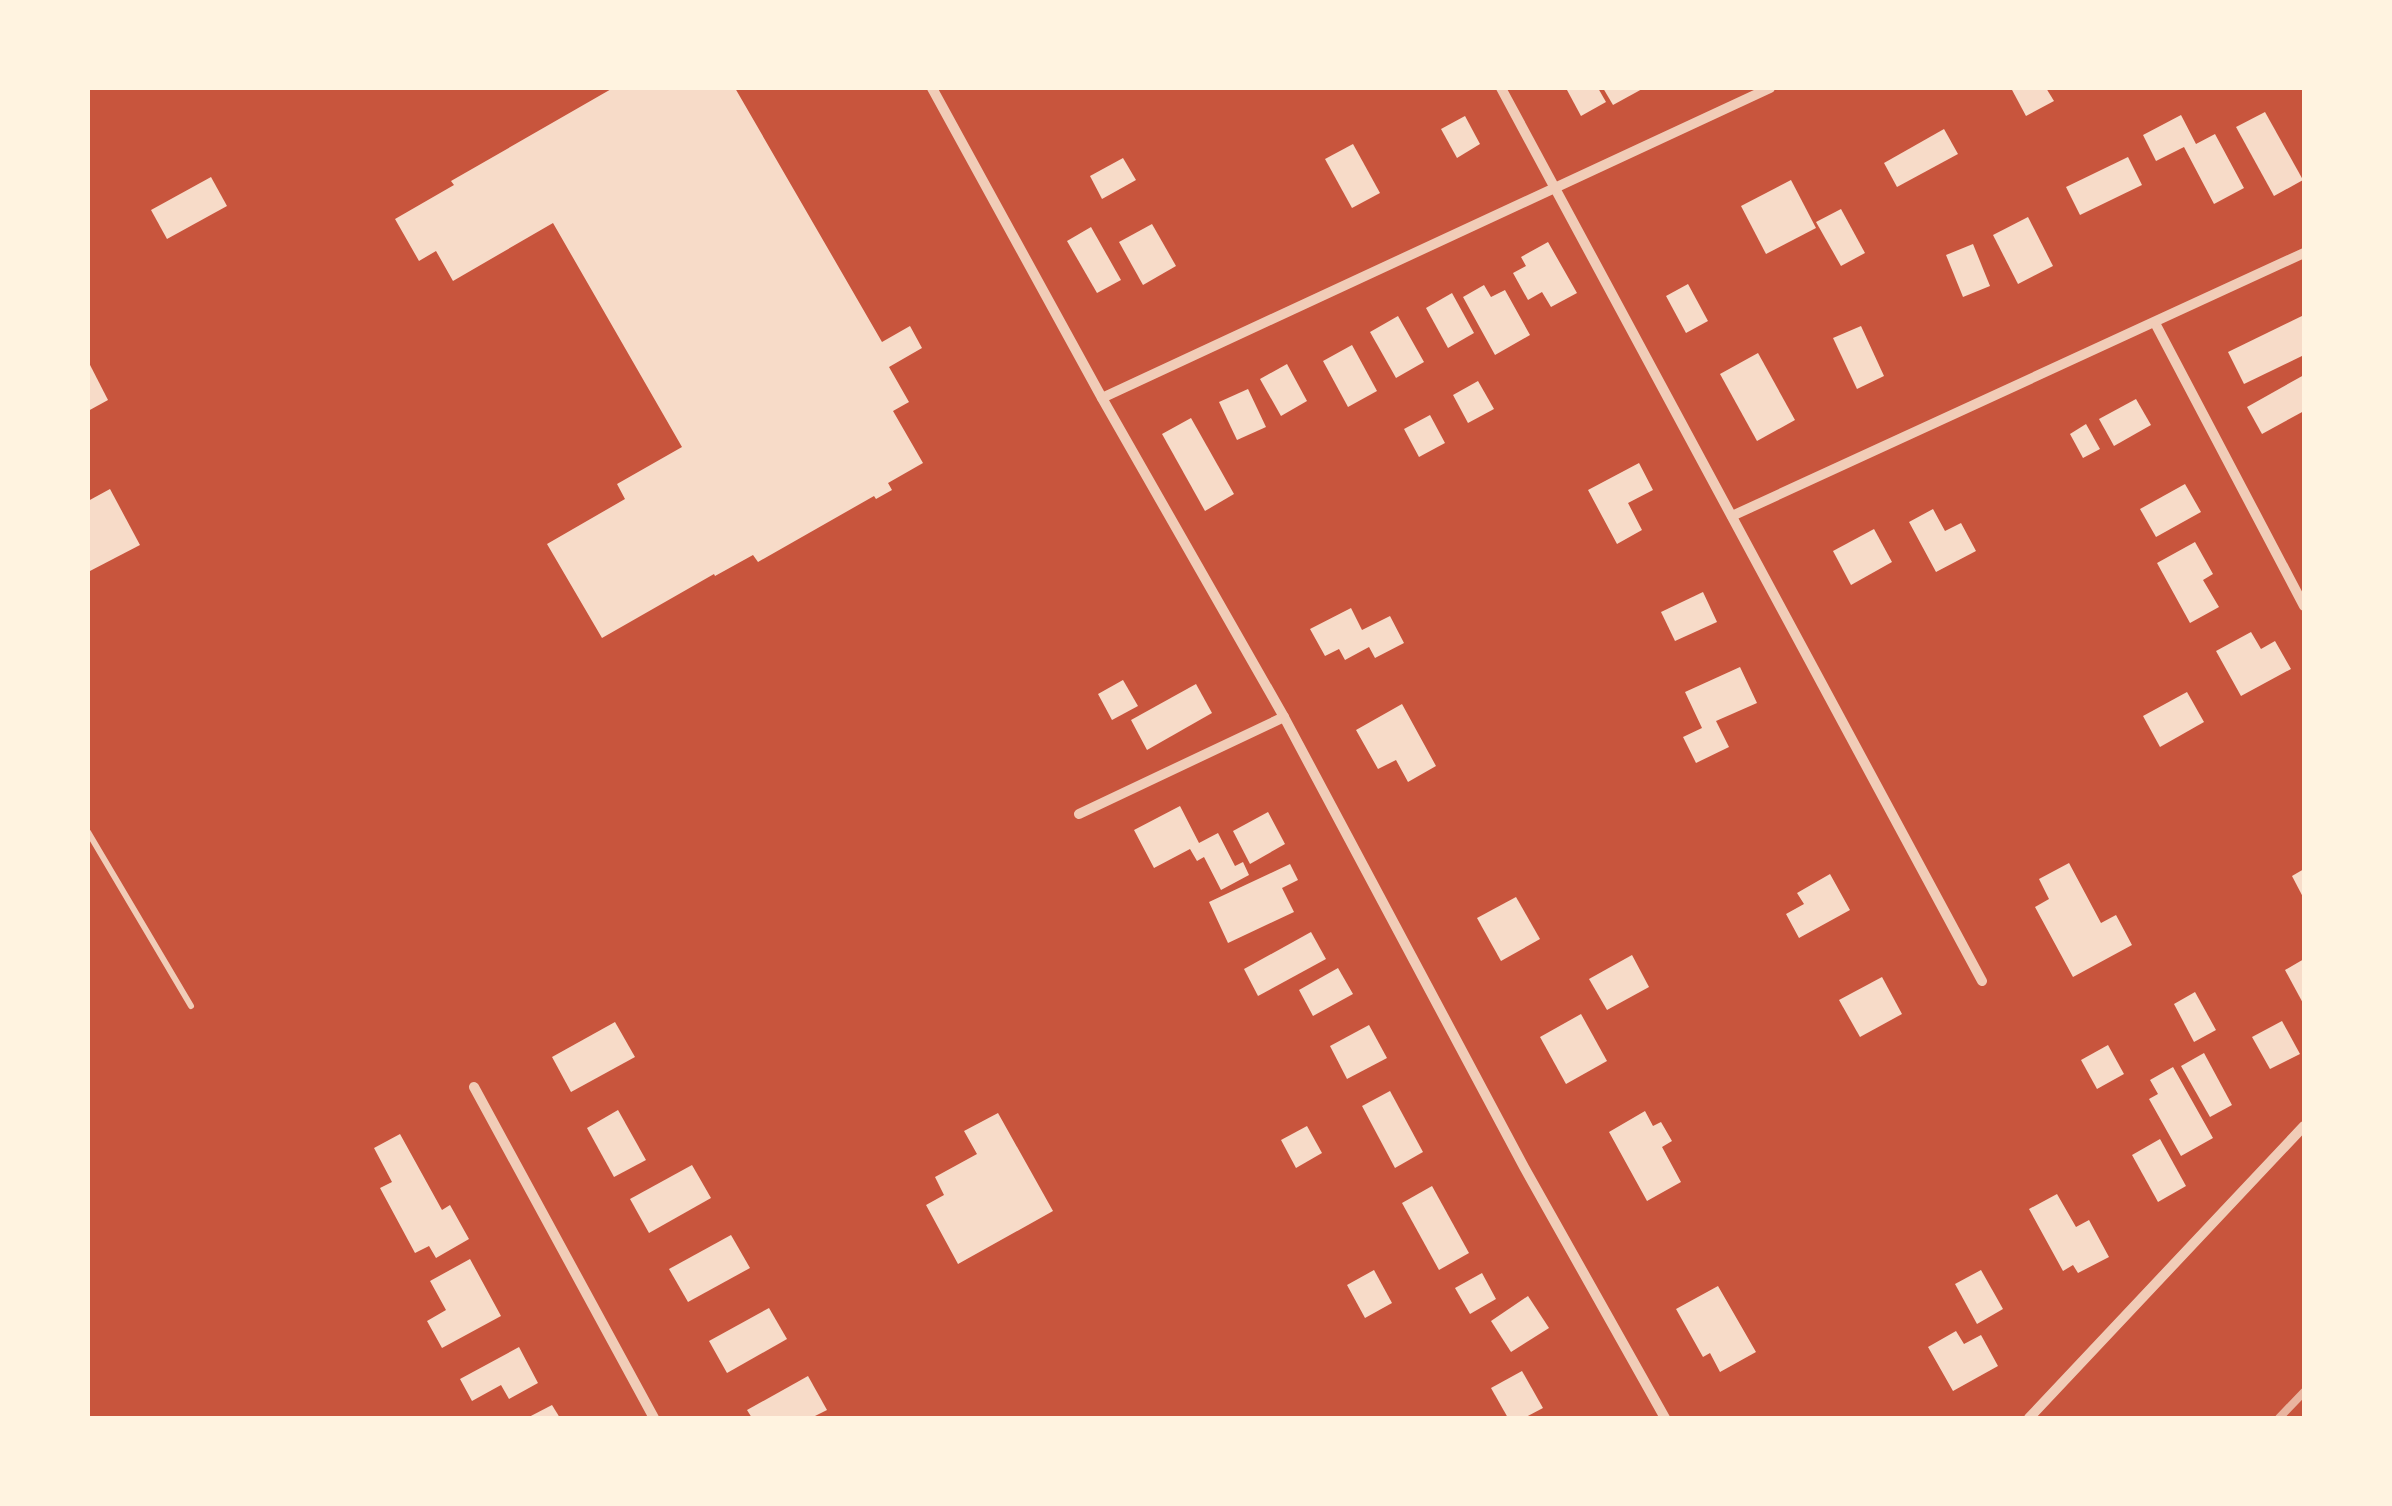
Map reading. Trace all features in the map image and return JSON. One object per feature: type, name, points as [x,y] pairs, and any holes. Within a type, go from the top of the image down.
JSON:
[{"type":"street","points":[[932,88],[1102,398],[1284,717],[1524,1167],[1665,1418]]},
{"type":"street","points":[[1501,88],[1982,981]]},
{"type":"street","points":[[1102,398],[1770,88]]},
{"type":"street","points":[[1732,516],[2304,253]]},
{"type":"street","points":[[2155,323],[2304,606]]},
{"type":"street","points":[[1078,814],[1284,717]]},
{"type":"street","points":[[474,1088],[654,1418]]},
{"type":"street","points":[[2029,1418],[2304,1126]]},
{"type":"lane","points":[[88,832],[191,1006]]},
{"type":"building","points":[[613,88],[735,88],[882,342],[910,326],[922,348],[889,367],[909,402],[893,411],[923,463],[888,483],[892,490],[876,499],[874,496],[758,562],[753,555],[714,574],[602,638],[547,544],[625,499],[617,484],[682,447],[553,223],[453,281],[436,251],[419,261],[395,219],[454,185],[451,181]]},
{"type":"building","points":[[1598,88],[1606,102],[1581,116],[1567,90]]},
{"type":"building","points":[[1603,88],[1644,88],[1613,105]]},
{"type":"building","points":[[2011,88],[2046,88],[2054,101],[2026,116]]},
{"type":"building","points":[[2265,112],[2303,180],[2274,196],[2236,127]]},
{"type":"building","points":[[2181,115],[2196,144],[2215,134],[2244,188],[2214,204],[2184,147],[2156,161],[2143,135]]},
{"type":"building","points":[[1465,116],[1480,144],[1457,158],[1441,129]]},
{"type":"building","points":[[1944,129],[1958,154],[1897,187],[1884,163]]},
{"type":"building","points":[[1353,144],[1380,193],[1352,208],[1325,159]]},
{"type":"building","points":[[2128,157],[2142,185],[2080,215],[2066,187]]},
{"type":"building","points":[[1123,158],[1136,180],[1102,199],[1090,176]]},
{"type":"building","points":[[211,177],[227,206],[167,239],[151,210]]},
{"type":"building","points":[[1791,180],[1816,228],[1766,254],[1741,206]]},
{"type":"building","points":[[1841,209],[1865,253],[1841,266],[1816,222]]},
{"type":"building","points":[[2028,217],[2053,266],[2018,284],[1993,235]]},
{"type":"building","points":[[1152,224],[1176,266],[1143,285],[1119,242]]},
{"type":"building","points":[[1091,227],[1121,280],[1097,293],[1067,241]]},
{"type":"building","points":[[1548,242],[1577,293],[1551,307],[1542,292],[1528,300],[1513,273],[1526,266],[1521,257]]},
{"type":"building","points":[[1973,244],[1990,286],[1963,297],[1946,255]]},
{"type":"building","points":[[1688,284],[1708,321],[1686,333],[1666,296]]},
{"type":"building","points":[[1484,285],[1491,297],[1505,290],[1530,335],[1495,355],[1463,297]]},
{"type":"building","points":[[1452,293],[1474,333],[1448,348],[1426,308]]},
{"type":"building","points":[[2304,315],[2304,355],[2244,384],[2228,352]]},
{"type":"building","points":[[1398,316],[1424,362],[1396,378],[1370,332]]},
{"type":"building","points":[[1861,326],[1884,376],[1857,389],[1833,338]]},
{"type":"building","points":[[1352,345],[1377,391],[1348,407],[1323,361]]},
{"type":"building","points":[[1758,353],[1795,420],[1757,441],[1720,374]]},
{"type":"building","points":[[88,361],[108,400],[88,411]]},
{"type":"building","points":[[1287,364],[1307,401],[1281,416],[1260,379]]},
{"type":"building","points":[[2304,375],[2304,411],[2262,434],[2247,407]]},
{"type":"building","points":[[1478,381],[1494,409],[1468,423],[1453,395]]},
{"type":"building","points":[[1248,389],[1266,427],[1237,440],[1219,402]]},
{"type":"building","points":[[2136,399],[2151,425],[2114,446],[2099,419]]},
{"type":"building","points":[[1430,415],[1445,443],[1419,457],[1404,429]]},
{"type":"building","points":[[1191,418],[1234,494],[1205,511],[1162,434]]},
{"type":"building","points":[[2086,424],[2100,449],[2083,458],[2070,434]]},
{"type":"building","points":[[1639,463],[1653,490],[1628,503],[1642,530],[1617,544],[1588,490]]},
{"type":"building","points":[[2185,484],[2201,512],[2156,537],[2140,509]]},
{"type":"building","points":[[110,489],[140,545],[88,572],[88,501]]},
{"type":"building","points":[[1933,509],[1945,531],[1961,523],[1976,551],[1936,572],[1909,522]]},
{"type":"building","points":[[1874,529],[1892,562],[1851,585],[1833,551]]},
{"type":"building","points":[[2195,542],[2213,574],[2203,580],[2219,607],[2190,623],[2157,563]]},
{"type":"building","points":[[1703,592],[1717,622],[1675,641],[1661,612]]},
{"type":"building","points":[[1351,608],[1362,630],[1390,616],[1404,643],[1375,658],[1369,647],[1345,660],[1339,649],[1325,656],[1310,629]]},
{"type":"building","points":[[2251,632],[2261,649],[2275,641],[2291,669],[2241,696],[2216,651]]},
{"type":"building","points":[[1740,667],[1757,703],[1716,721],[1729,747],[1696,763],[1683,737],[1702,728],[1685,692]]},
{"type":"building","points":[[1123,680],[1138,706],[1112,720],[1098,694]]},
{"type":"building","points":[[1196,684],[1212,713],[1147,750],[1131,720]]},
{"type":"building","points":[[2187,692],[2204,722],[2160,747],[2143,716]]},
{"type":"building","points":[[1402,704],[1436,766],[1408,782],[1396,760],[1378,769],[1356,730]]},
{"type":"building","points":[[1180,806],[1199,843],[1218,833],[1235,866],[1243,862],[1249,875],[1221,890],[1204,857],[1197,861],[1190,849],[1154,868],[1134,830]]},
{"type":"building","points":[[1268,812],[1285,844],[1250,864],[1233,831]]},
{"type":"building","points":[[2069,863],[2101,923],[2116,915],[2132,945],[2073,977],[2035,907],[2049,899],[2039,879]]},
{"type":"building","points":[[1290,864],[1298,880],[1282,888],[1294,912],[1228,943],[1209,902]]},
{"type":"building","points":[[2304,869],[2304,899],[2292,876]]},
{"type":"building","points":[[1830,874],[1850,910],[1799,938],[1786,914],[1804,904],[1797,893]]},
{"type":"building","points":[[1516,897],[1540,939],[1501,961],[1477,918]]},
{"type":"building","points":[[1311,932],[1326,959],[1258,996],[1244,969]]},
{"type":"building","points":[[1632,955],[1649,987],[1607,1010],[1589,979]]},
{"type":"building","points":[[2304,959],[2304,1005],[2285,970]]},
{"type":"building","points":[[1338,968],[1353,994],[1313,1016],[1299,990]]},
{"type":"building","points":[[1882,977],[1902,1014],[1860,1037],[1839,1000]]},
{"type":"building","points":[[2195,992],[2216,1030],[2194,1042],[2174,1004]]},
{"type":"building","points":[[1581,1014],[1607,1061],[1566,1084],[1540,1037]]},
{"type":"building","points":[[2282,1021],[2300,1054],[2270,1069],[2252,1037]]},
{"type":"building","points":[[615,1022],[635,1057],[571,1092],[552,1057]]},
{"type":"building","points":[[1369,1025],[1387,1058],[1347,1079],[1330,1046]]},
{"type":"building","points":[[2108,1045],[2124,1074],[2097,1089],[2081,1060]]},
{"type":"building","points":[[2204,1053],[2232,1105],[2210,1117],[2181,1066]]},
{"type":"building","points":[[2173,1067],[2213,1138],[2181,1156],[2149,1099],[2158,1094],[2150,1080]]},
{"type":"building","points":[[1390,1091],[1423,1152],[1395,1168],[1362,1106]]},
{"type":"building","points":[[618,1110],[646,1160],[614,1177],[587,1128]]},
{"type":"building","points":[[1645,1111],[1653,1126],[1661,1122],[1672,1141],[1662,1147],[1681,1182],[1647,1201],[1609,1132]]},
{"type":"building","points":[[998,1113],[1053,1211],[958,1264],[926,1205],[944,1195],[935,1177],[977,1154],[964,1131]]},
{"type":"building","points":[[1307,1126],[1322,1153],[1296,1168],[1281,1140]]},
{"type":"building","points":[[400,1134],[442,1210],[450,1205],[469,1239],[436,1258],[429,1246],[415,1253],[380,1188],[392,1182],[374,1148]]},
{"type":"building","points":[[2160,1139],[2186,1186],[2158,1202],[2132,1155]]},
{"type":"building","points":[[692,1165],[711,1198],[649,1233],[630,1199]]},
{"type":"building","points":[[1432,1186],[1469,1253],[1439,1270],[1402,1203]]},
{"type":"building","points":[[2057,1194],[2076,1227],[2089,1220],[2109,1257],[2078,1273],[2073,1265],[2063,1271],[2029,1209]]},
{"type":"building","points":[[731,1235],[750,1268],[688,1302],[669,1269]]},
{"type":"building","points":[[470,1259],[501,1316],[442,1348],[427,1321],[446,1310],[430,1281]]},
{"type":"building","points":[[1374,1270],[1392,1303],[1365,1318],[1347,1285]]},
{"type":"building","points":[[1981,1270],[2003,1309],[1977,1324],[1955,1284]]},
{"type":"building","points":[[1482,1273],[1496,1299],[1470,1314],[1455,1288]]},
{"type":"building","points":[[1718,1286],[1756,1352],[1720,1372],[1710,1353],[1703,1357],[1676,1309]]},
{"type":"building","points":[[1528,1296],[1549,1328],[1511,1352],[1491,1321]]},
{"type":"building","points":[[769,1308],[787,1339],[727,1373],[709,1341]]},
{"type":"building","points":[[1956,1331],[1964,1344],[1981,1335],[1998,1366],[1953,1391],[1928,1347]]},
{"type":"building","points":[[519,1347],[538,1383],[509,1399],[501,1385],[472,1401],[460,1379]]},
{"type":"building","points":[[1522,1371],[1543,1408],[1524,1418],[1508,1418],[1491,1388]]},
{"type":"building","points":[[808,1376],[827,1410],[811,1418],[752,1418],[747,1410]]},
{"type":"building","points":[[552,1405],[560,1418],[527,1418]]},
{"type":"railway","points":[[2279,1418],[2304,1392]]}]
